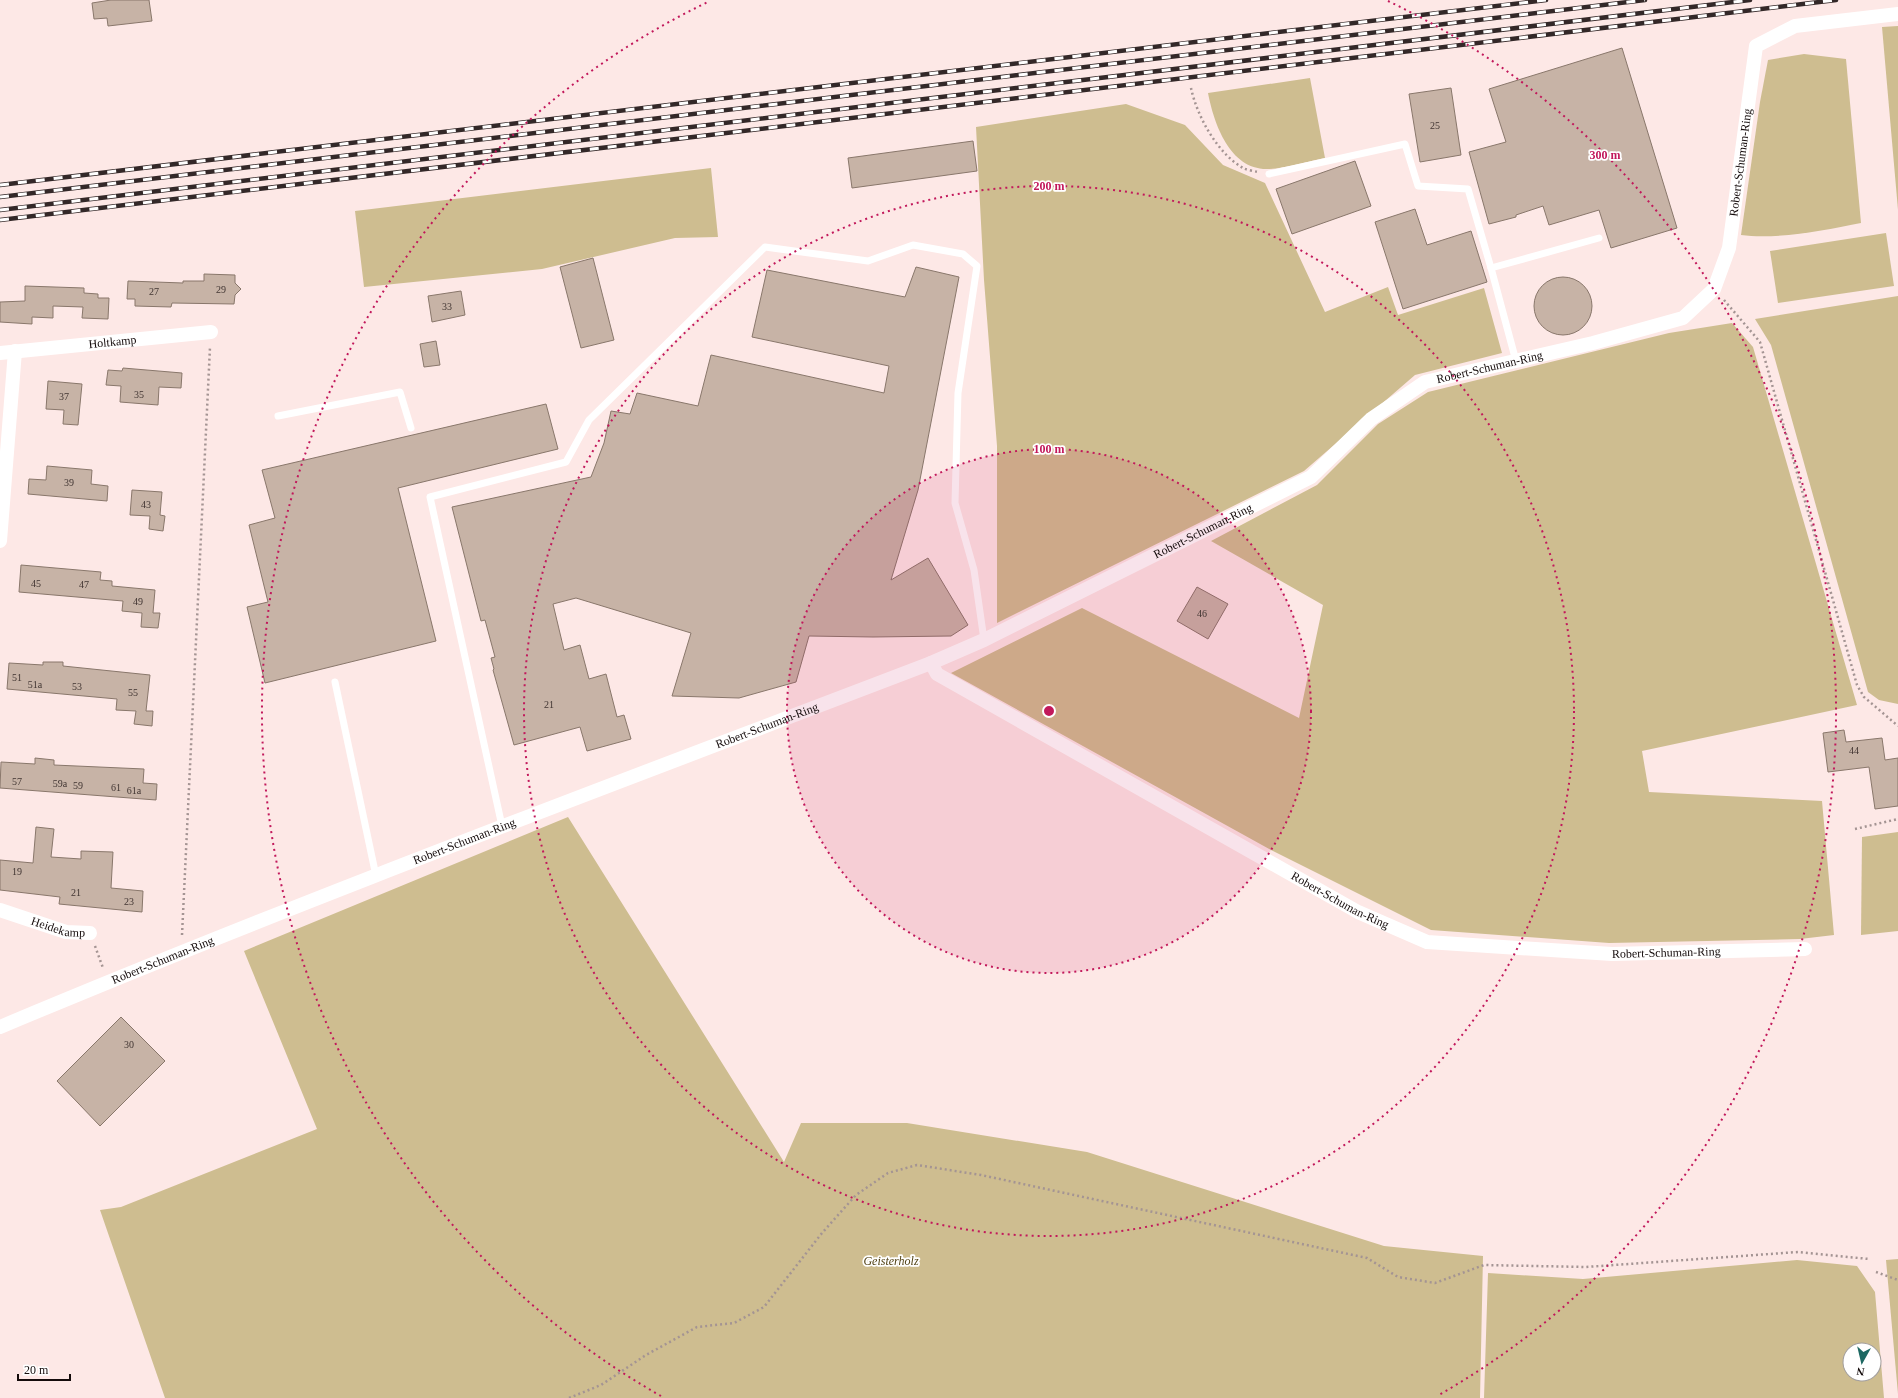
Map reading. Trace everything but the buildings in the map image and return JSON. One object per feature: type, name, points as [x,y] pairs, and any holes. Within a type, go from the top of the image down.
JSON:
[{"type":"street","name":"Robert-Schuman-Ring","points":[[0,1027],[181,952],[502,826],[931,663],[984,640],[1311,477],[1371,419],[1424,382],[1593,343],[1683,318],[1714,289],[1729,248],[1756,46],[1795,26],[1898,14]]},
{"type":"street","name":"Holtkamp","points":[[0,353],[211,332]]},
{"type":"street","points":[[0,541],[15,352]]},
{"type":"street","name":"Robert-Schuman-Ring","points":[[931,663],[937,674],[1358,912],[1427,942],[1612,954],[1805,949]]},
{"type":"street","name":"Heidekamp","points":[[0,910],[66,932],[90,933]]},
{"type":"lane","points":[[1268,174],[1405,144],[1418,186],[1468,189],[1516,361]]},
{"type":"lane","points":[[1491,268],[1599,238]]},
{"type":"lane","points":[[502,826],[430,497],[566,462],[589,420],[765,247],[868,261],[913,245],[963,254],[977,266],[958,393],[955,503],[974,570],[984,640]]},
{"type":"lane","points":[[278,416],[400,392],[411,428]]},
{"type":"lane","points":[[335,682],[376,876]]},
{"type":"path","points":[[1191,88],[1194,103],[1219,148],[1244,168],[1268,174]]},
{"type":"path","points":[[1714,289],[1760,342],[1857,685],[1864,697],[1898,726]]},
{"type":"path","points":[[181,952],[211,332]]},
{"type":"path","points":[[1855,829],[1898,819]]},
{"type":"path","name":"Heidekamp","points":[[90,933],[108,982]]},
{"type":"path","points":[[569,1398],[602,1385],[646,1355],[697,1327],[734,1323],[764,1307],[822,1233],[856,1195],[888,1173],[917,1165],[989,1177],[1367,1258],[1398,1277],[1436,1283],[1484,1265],[1586,1267],[1798,1252],[1869,1260]]},
{"type":"path","points":[[1876,1272],[1898,1280]]},
{"type":"green space","points":[[1898,26],[1898,210],[1882,27]]},
{"type":"green space","points":[[1804,54],[1846,59],[1861,223],[1785,235],[1741,235],[1760,102],[1768,60]]},
{"type":"green space","points":[[1310,78],[1325,158],[1268,169],[1255,167],[1243,162],[1234,154],[1220,131],[1208,93]]},
{"type":"green space","points":[[1126,104],[1185,125],[1223,165],[1265,183],[1325,312],[1388,287],[1398,315],[1484,288],[1502,353],[1415,375],[1304,471],[997,623],[997,446],[984,280],[976,127]]},
{"type":"green space","points":[[711,168],[718,237],[675,238],[542,269],[364,287],[355,211]]},
{"type":"green space","points":[[1886,233],[1894,286],[1778,303],[1770,251]]},
{"type":"green space","points":[[1898,296],[1898,704],[1879,700],[1868,692],[1771,345],[1755,319]]},
{"type":"green space","points":[[1732,323],[1753,347],[1857,705],[1642,751],[1649,792],[1822,801],[1834,935],[1800,939],[1609,943],[1431,930],[1271,850],[951,673],[1082,608],[1299,718],[1323,605],[1211,541],[1317,485],[1378,424],[1428,392],[1669,333]]},
{"type":"green space","name":"Geisterholz","points":[[568,817],[784,1162],[801,1123],[907,1123],[1087,1152],[1384,1246],[1483,1256],[1480,1398],[165,1398],[100,1210],[121,1207],[317,1129],[244,951]]},
{"type":"green space","points":[[1898,832],[1898,931],[1861,935],[1862,837]]},
{"type":"green space","points":[[1898,1259],[1898,1394],[1886,1260]]},
{"type":"green space","points":[[1797,1260],[1857,1266],[1875,1292],[1879,1342],[1842,1342],[1842,1382],[1882,1382],[1882,1374],[1884,1398],[1484,1398],[1488,1273],[1583,1279]]},
{"type":"railway","points":[[0,185],[1546,0]]},
{"type":"railway","points":[[0,197],[1645,0]]},
{"type":"railway","points":[[0,210],[1750,0]]},
{"type":"railway","points":[[0,220],[1836,0]]}]
